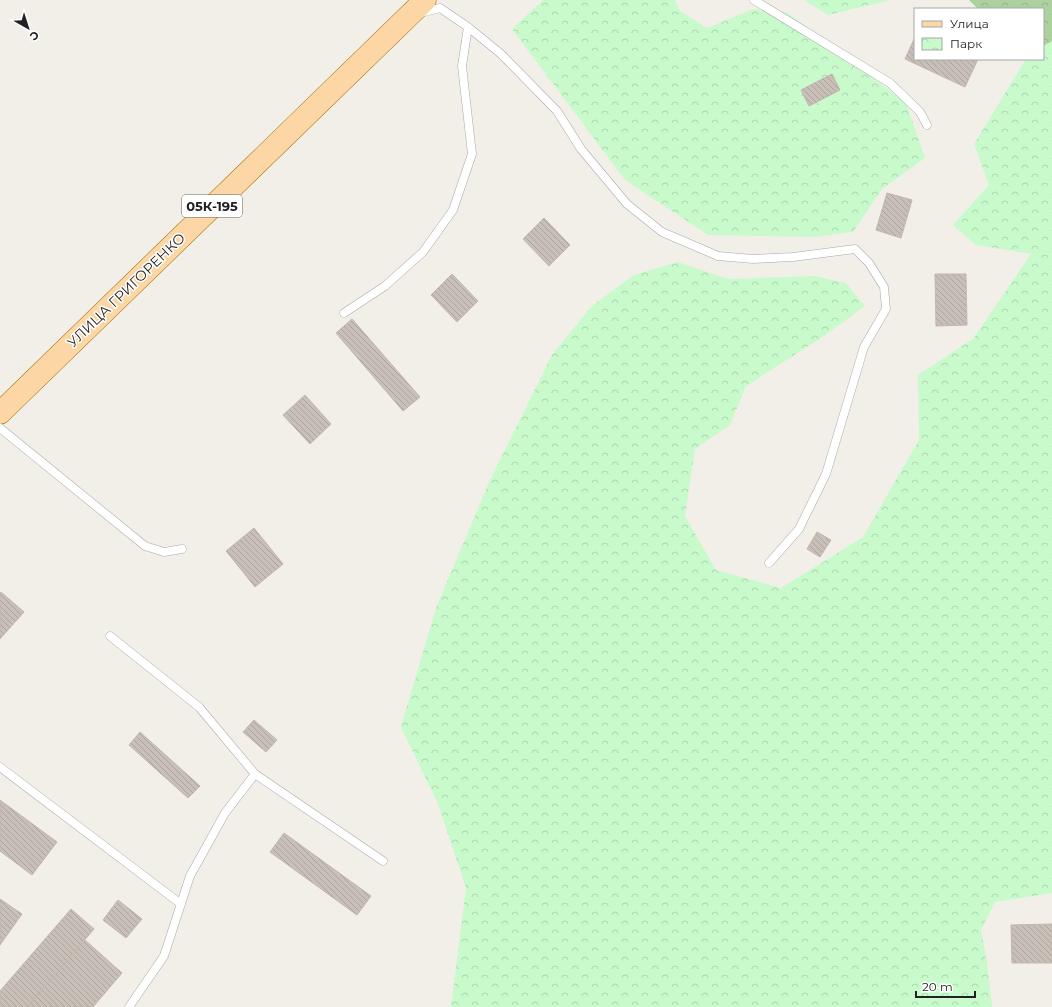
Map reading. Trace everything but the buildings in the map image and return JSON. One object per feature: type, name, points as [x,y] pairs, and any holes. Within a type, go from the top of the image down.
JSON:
[{"type":"main road","name":"УЛИЦА ГРИГОРЕНКО","points":[[0,413],[425,0]]},
{"type":"lane","points":[[754,0],[890,83],[920,112],[927,125]]},
{"type":"lane","points":[[408,16],[440,8],[468,27],[501,54],[556,111],[581,150],[627,204],[662,232],[718,256],[753,259],[793,257],[855,250],[869,263],[884,287],[886,309],[864,347],[826,474],[799,529],[769,563]]},
{"type":"lane","points":[[344,314],[385,286],[423,252],[453,210],[472,154],[462,66],[468,27]]},
{"type":"lane","points":[[0,428],[144,546],[164,552],[182,549]]},
{"type":"lane","points":[[110,636],[199,707],[255,774],[383,861]]},
{"type":"lane","points":[[0,767],[181,904]]},
{"type":"lane","points":[[129,1007],[164,956],[190,876],[224,813],[255,774]]},
{"type":"green space","points":[[543,0],[675,0],[680,11],[707,28],[753,9],[788,13],[906,103],[925,158],[882,189],[853,232],[815,237],[708,235],[625,180],[512,29]]},
{"type":"green space","points":[[804,0],[890,0],[828,15]]},
{"type":"green space","points":[[969,0],[1052,0],[1052,132],[1043,60],[1044,8],[977,8]]},
{"type":"green space","points":[[1052,41],[1052,893],[995,902],[981,930],[987,962],[992,1007],[451,1007],[466,888],[438,804],[401,727],[436,608],[490,480],[552,355],[592,306],[634,275],[678,262],[728,279],[815,276],[846,283],[865,306],[821,338],[746,386],[730,425],[695,449],[685,516],[716,570],[781,588],[863,537],[919,440],[918,375],[973,339],[1031,254],[976,245],[953,225],[989,185],[974,144],[1025,60],[1044,60],[1044,45]]}]
